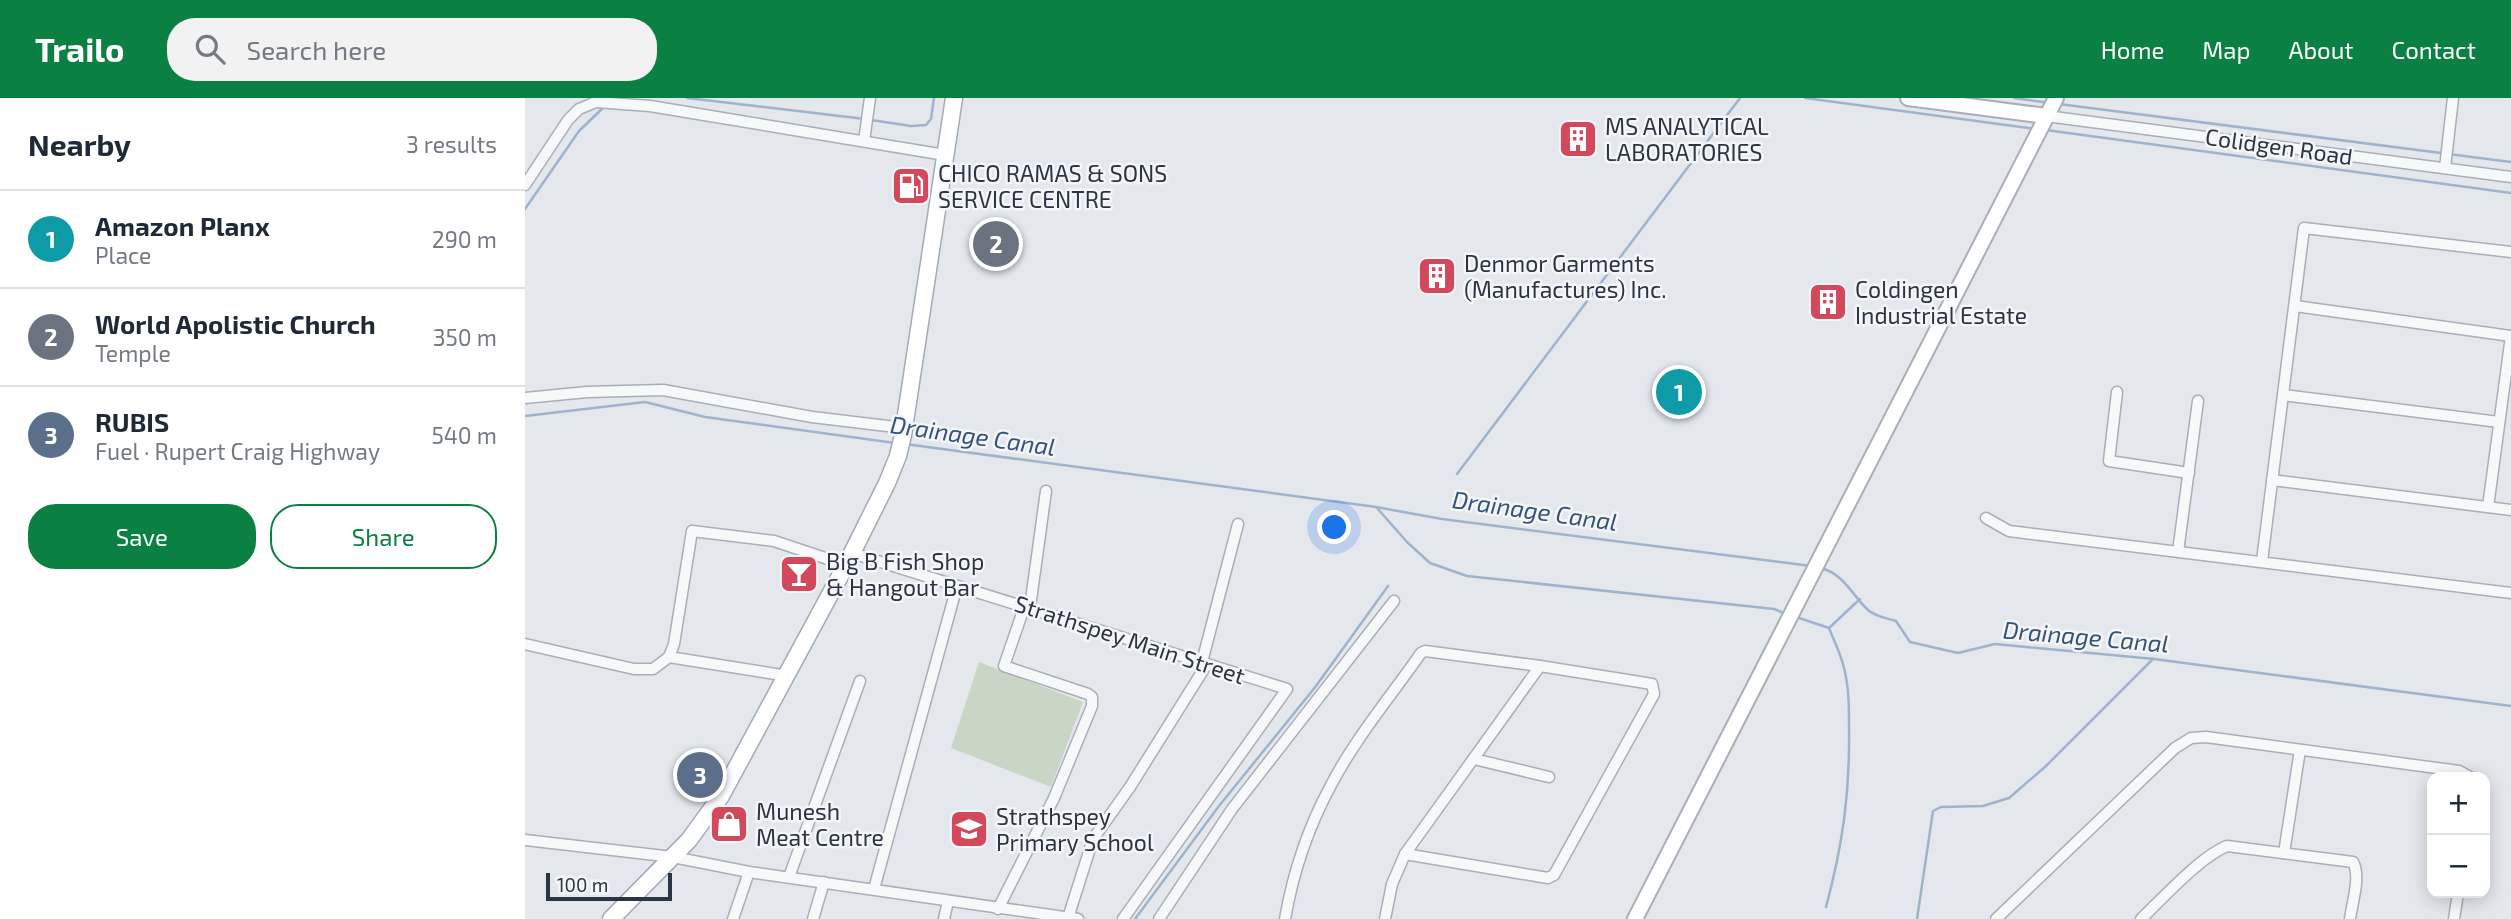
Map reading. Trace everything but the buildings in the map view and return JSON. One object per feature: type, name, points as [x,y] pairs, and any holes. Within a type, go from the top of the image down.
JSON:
[{"type":"main road","points":[[611,919],[673,857],[721,796],[788,676],[887,483],[898,456],[903,431],[954,98]]},
{"type":"main road","points":[[1908,98],[2046,116]]},
{"type":"main road","points":[[1635,919],[2056,98]]},
{"type":"street","points":[[2445,168],[2453,98]]},
{"type":"street","points":[[525,185],[568,120],[579,109],[597,100],[650,106],[945,155]]},
{"type":"street","points":[[864,141],[870,101]]},
{"type":"street","name":"Colidgen Road","points":[[2046,116],[2511,177]]},
{"type":"street","points":[[2262,561],[2304,228],[2511,252]]},
{"type":"street","points":[[2295,306],[2511,336],[2488,507]]},
{"type":"street","points":[[525,398],[587,391],[663,390],[903,431]]},
{"type":"street","points":[[2117,392],[2109,461],[2189,473]]},
{"type":"street","points":[[2283,395],[2499,422]]},
{"type":"street","points":[[2178,552],[2198,401]]},
{"type":"street","points":[[2271,480],[2511,510]]},
{"type":"street","points":[[998,909],[1054,798],[1092,706],[1092,696],[1088,694],[1004,666],[1028,606],[1046,491]]},
{"type":"street","points":[[1986,518],[2009,531],[2511,593]]},
{"type":"street","points":[[525,840],[673,857],[748,873],[1073,918],[1093,839],[1130,787],[1205,663],[1238,524]]},
{"type":"street","name":"Strathspey Main Street","points":[[669,657],[674,644],[692,531],[774,541],[957,586],[1287,689],[1123,919]]},
{"type":"street","points":[[874,889],[957,586]]},
{"type":"street","points":[[1159,919],[1232,809],[1394,601]]},
{"type":"street","points":[[525,644],[634,669],[653,669],[669,657],[788,676]]},
{"type":"street","points":[[1285,919],[1295,872],[1308,834],[1330,785],[1421,653],[1425,651],[1540,666],[1652,684],[1654,694],[1554,875],[1548,878],[1405,854]]},
{"type":"street","points":[[1385,919],[1392,884],[1405,854],[1540,666]]},
{"type":"street","points":[[789,877],[860,681]]},
{"type":"street","points":[[1996,919],[2175,748],[2191,738],[2206,737],[2461,772]]},
{"type":"street","points":[[2284,853],[2300,750]]},
{"type":"street","points":[[1474,759],[1549,777]]},
{"type":"street","points":[[2141,919],[2217,850],[2227,846],[2353,862],[2356,867],[2356,880],[2350,919]]},
{"type":"street","points":[[733,919],[748,873]]},
{"type":"street","points":[[813,919],[824,882]]},
{"type":"street","points":[[2454,919],[2457,898]]},
{"type":"street","points":[[944,919],[948,901]]},
{"type":"green space","points":[[979,662],[1083,702],[1051,787],[951,748]]},
{"type":"waterway","points":[[687,98],[865,119]]},
{"type":"waterway","points":[[871,120],[911,126],[926,125],[931,119],[934,98]]},
{"type":"waterway","points":[[1457,474],[1740,98]]},
{"type":"waterway","points":[[1805,98],[2036,129]]},
{"type":"waterway","points":[[2014,98],[2049,103]]},
{"type":"waterway","points":[[2059,104],[2511,162]]},
{"type":"waterway","points":[[525,209],[579,131],[606,105]]},
{"type":"waterway","points":[[2046,130],[2511,193]]},
{"type":"waterway","name":"Drainage Canal","points":[[525,416],[645,402],[705,417],[895,443]]},
{"type":"waterway","name":"Drainage Canal","points":[[905,444],[1376,507],[1442,519],[1811,566]]},
{"type":"waterway","points":[[1377,508],[1430,563],[1467,576],[1774,609],[1786,614]]},
{"type":"waterway","name":"Drainage Canal","points":[[1821,568],[1842,580],[1871,612],[1896,621],[1910,642],[1958,653],[1995,644],[2154,659],[2511,706]]},
{"type":"waterway","points":[[1135,919],[1219,806],[1316,686],[1388,586]]},
{"type":"waterway","points":[[1826,907],[1844,818],[1849,751],[1847,682],[1829,628],[1860,599]]},
{"type":"waterway","points":[[1796,617],[1829,628]]},
{"type":"waterway","points":[[1917,919],[1933,811],[1941,807],[1983,806],[2009,798],[2045,767],[2153,659]]},
{"type":"place","name":"MS ANALYTICAL LABORATORIES","points":[[1578,139]]},
{"type":"place","name":"CHICO RAMAS & SONS SERVICE CENTRE","points":[[911,186]]},
{"type":"place","name":"World Apolistic Church","points":[[996,244]]},
{"type":"place","name":"Denmor Garments (Manufactures) Inc.","points":[[1437,276]]},
{"type":"place","name":"Coldingen Industrial Estate","points":[[1828,302]]},
{"type":"place","name":"Amazon Planx","points":[[1679,392]]},
{"type":"place","name":"Big B Fish Shop & Hangout Bar","points":[[799,574]]},
{"type":"place","name":"RUBIS","points":[[700,775]]},
{"type":"place","name":"Munesh Meat Centre","points":[[729,824]]},
{"type":"place","name":"Strathspey Primary School","points":[[969,829]]}]
